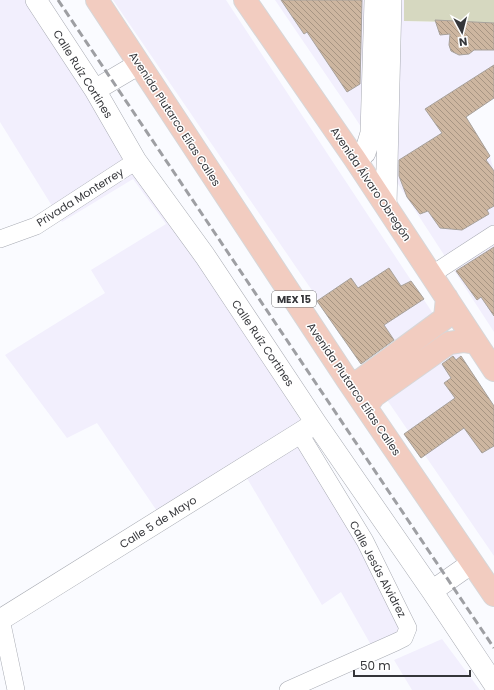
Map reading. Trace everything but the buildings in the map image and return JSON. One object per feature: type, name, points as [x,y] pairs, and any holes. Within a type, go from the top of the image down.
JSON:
[{"type":"highway","name":"Avenida Plutarco Elías Calles","points":[[97,0],[348,381],[494,595]]},
{"type":"highway","name":"Avenida Álvaro Obregón","points":[[245,0],[386,206],[494,370]]},
{"type":"highway","points":[[348,381],[356,382],[362,379],[445,318],[447,298]]},
{"type":"highway","points":[[368,410],[369,403],[374,396],[449,343],[462,341],[476,343]]},
{"type":"street","name":"Calle Ruíz Cortines","points":[[36,0],[95,90],[136,161],[205,256],[308,429],[432,591],[494,686]]},
{"type":"street","points":[[354,159],[365,153],[371,133],[375,0]]},
{"type":"street","points":[[386,206],[391,0]]},
{"type":"street","points":[[95,90],[139,64]]},
{"type":"street","name":"Privada Monterrey","points":[[0,239],[36,226],[136,161]]},
{"type":"street","points":[[431,275],[494,234]]},
{"type":"street","name":"Calle 5 de Mayo","points":[[1,619],[308,429]]},
{"type":"street","name":"Calle Jesús Alvidrez","points":[[288,690],[404,638],[408,628],[308,429]]},
{"type":"street","points":[[432,591],[472,564]]},
{"type":"street","points":[[1,619],[16,690]]},
{"type":"street","points":[[488,690],[494,686]]},
{"type":"shaded area","points":[[0,0],[25,0],[192,248],[303,424],[404,632],[371,645],[341,592],[322,605],[238,463],[159,514],[97,423],[67,438],[5,355],[105,293],[91,270],[166,224],[133,179],[62,222],[0,122]]},
{"type":"shaded area","points":[[113,0],[226,0],[494,406],[494,556]]},
{"type":"shaded area","points":[[275,0],[404,0],[404,21],[494,24],[494,98],[466,117],[490,156],[494,171],[494,332],[352,113]]},
{"type":"shaded area","points":[[442,639],[480,690],[412,690],[394,660]]},
{"type":"green space","points":[[404,0],[494,0],[494,23],[404,21]]},
{"type":"railway","points":[[58,0],[494,648]]}]
